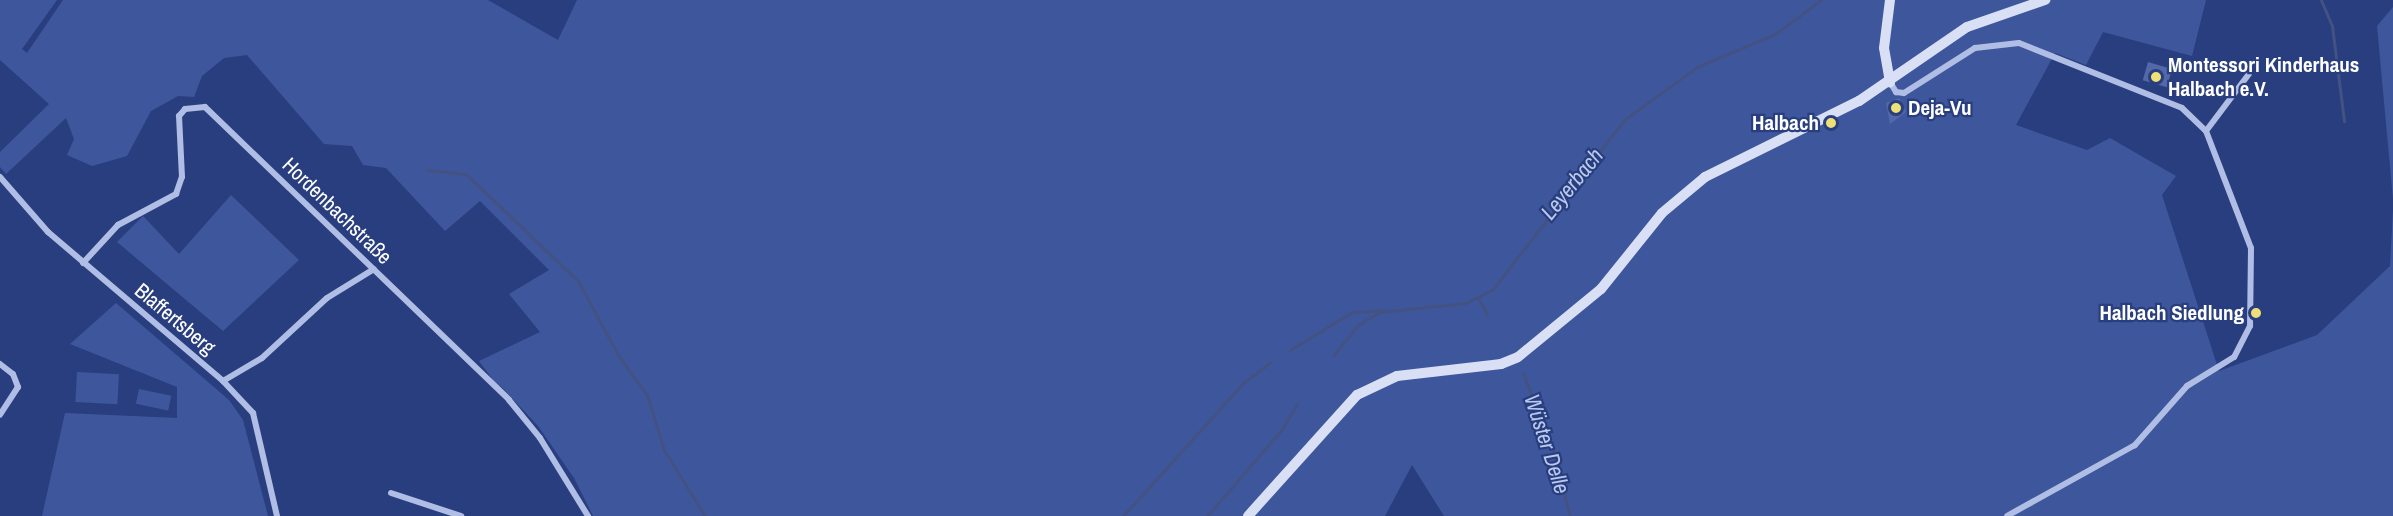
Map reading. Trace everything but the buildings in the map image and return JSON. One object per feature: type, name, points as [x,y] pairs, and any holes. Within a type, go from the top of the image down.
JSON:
[{"type":"main road","points":[[1890,0],[1884,55],[1890,82]]},
{"type":"main road","points":[[1248,516],[1358,395],[1397,376],[1502,364],[1518,357],[1601,289],[1683,192],[1890,82],[1943,41],[1985,19],[2045,0]]},
{"type":"street","points":[[1890,82],[1896,92],[1909,91],[1976,48],[2002,42],[2029,45],[2182,108],[2206,131],[2251,248],[2250,326],[2234,357],[2187,386],[2135,445],[2007,516]]},
{"type":"street","points":[[2206,131],[2249,74]]},
{"type":"street","name":"Hordenbachstraße","points":[[83,263],[118,225],[176,194],[182,177],[179,116],[197,105],[205,107],[508,400],[540,438],[588,516]]},
{"type":"street","name":"Blaffertsberg","points":[[0,177],[48,232],[223,381],[253,413],[277,516]]},
{"type":"street","points":[[223,381],[262,358],[327,298],[374,269]]},
{"type":"street","points":[[0,364],[13,374],[18,387],[0,415]]},
{"type":"street","points":[[391,493],[462,516]]},
{"type":"shaded area","points":[[0,0],[57,0],[22,49],[27,53],[63,0],[488,0],[558,40],[577,0],[2206,0],[2192,56],[2103,32],[2086,65],[2055,53],[2016,125],[2087,150],[2110,138],[2176,176],[2162,195],[2219,371],[2317,335],[2390,266],[2393,209],[2393,516],[1444,516],[1412,465],[1385,516],[593,516],[574,478],[538,426],[497,382],[566,478],[479,361],[540,332],[509,294],[549,270],[480,201],[445,231],[386,168],[363,165],[352,146],[324,144],[247,55],[224,58],[202,76],[194,97],[178,96],[151,111],[127,156],[92,166],[67,155],[74,139],[66,118],[6,174],[0,167],[0,152],[49,104],[0,60]]},
{"type":"shaded area","points":[[2393,7],[2393,199],[2377,26]]},
{"type":"shaded area","points":[[231,195],[299,260],[223,331],[117,242],[143,216],[179,254]]},
{"type":"shaded area","points":[[116,303],[229,400],[243,420],[268,516],[42,516],[65,413],[177,418],[177,387],[70,344]]},
{"type":"shaded area","points":[[77,372],[119,374],[117,404],[75,402]]},
{"type":"shaded area","points":[[139,389],[171,396],[168,411],[136,404]]},
{"type":"waterway","name":"Leyerbach","points":[[1333,356],[1358,325],[1380,312],[1466,303],[1493,289],[1624,120],[1697,67],[1775,34],[1821,0]]},
{"type":"waterway","points":[[2321,0],[2332,26],[2344,121]]},
{"type":"waterway","points":[[427,170],[466,174],[578,281],[618,355],[647,395],[664,450],[705,516]]},
{"type":"waterway","name":"Wüster Delle","points":[[1479,299],[1487,315]]},
{"type":"waterway","points":[[1290,350],[1352,312],[1385,310]]},
{"type":"waterway","name":"Leyerbach","points":[[1123,516],[1243,383],[1270,363]]},
{"type":"waterway","name":"Wüster Delle","points":[[1523,373],[1553,450],[1570,516]]},
{"type":"waterway","points":[[1207,516],[1282,429],[1297,404]]},
{"type":"place","name":"Montessori Kinderhaus Halbach e.V.","points":[[2156,77]]},
{"type":"place","name":"Deja-Vu","points":[[1896,108]]},
{"type":"place","name":"Halbach","points":[[1831,123]]},
{"type":"place","name":"Halbach Siedlung","points":[[2256,313]]}]
